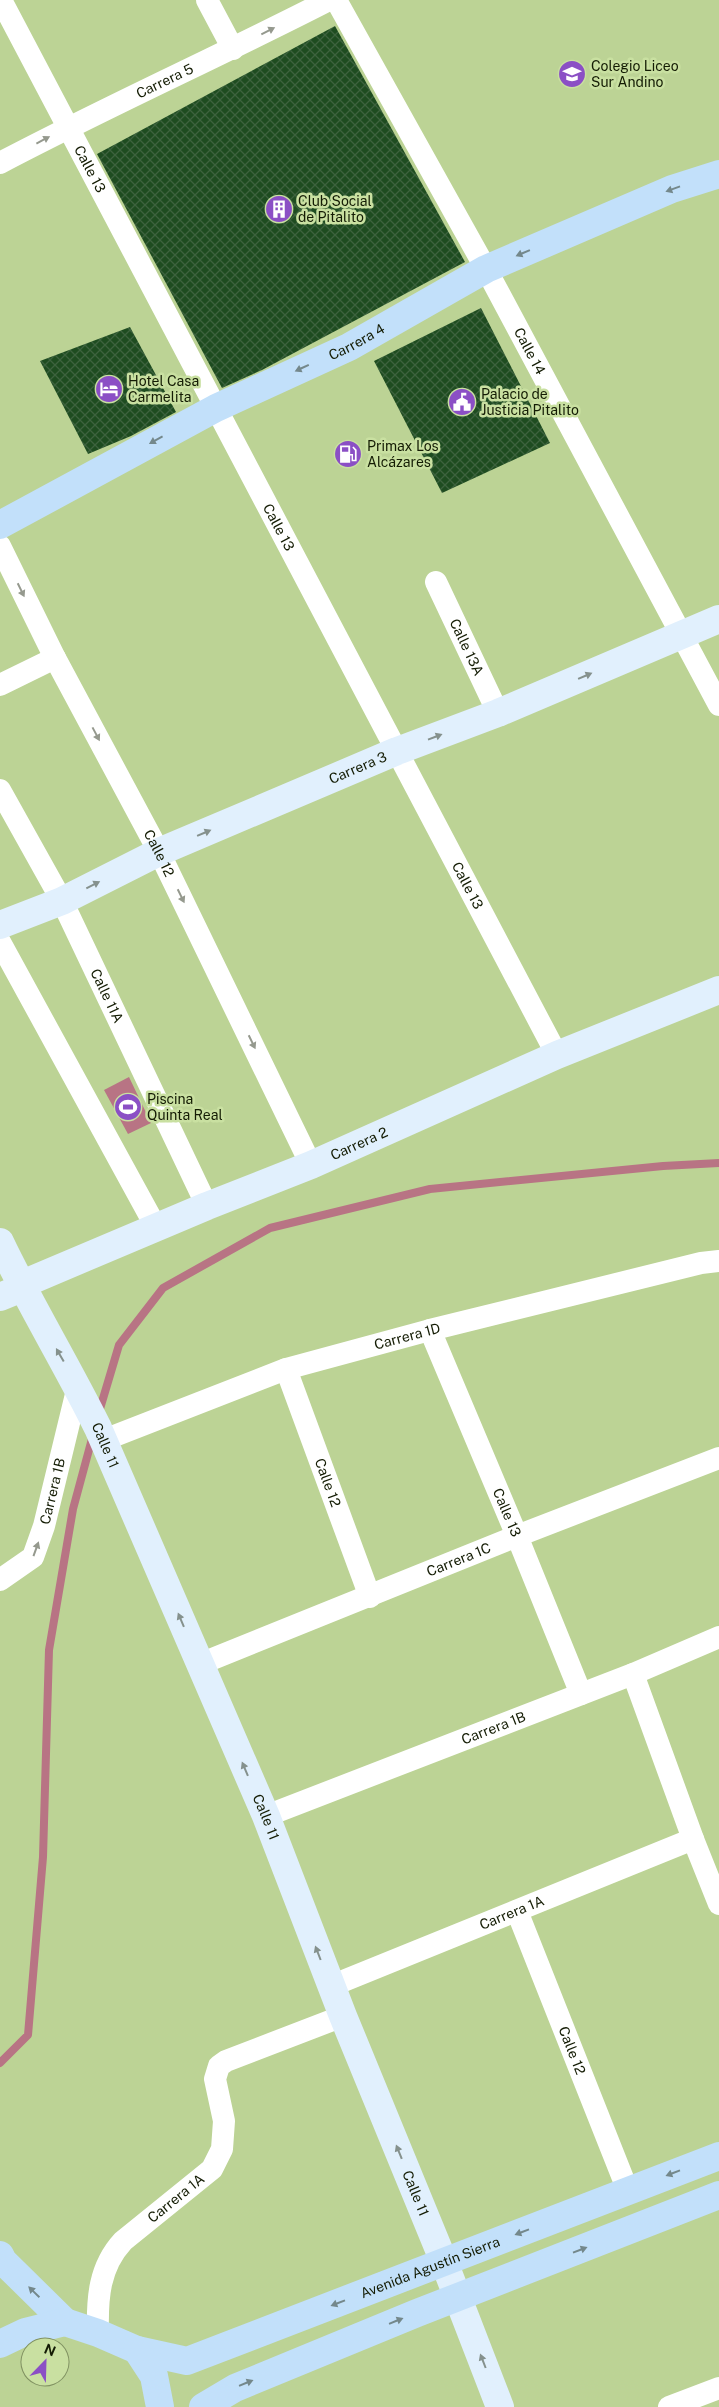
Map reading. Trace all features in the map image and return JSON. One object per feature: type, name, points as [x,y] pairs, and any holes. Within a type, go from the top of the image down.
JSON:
[{"type":"main road","name":"Carrera 4","points":[[0,525],[216,408],[349,347],[486,269],[672,189],[719,174]]},
{"type":"main road","name":"Carrera 3","points":[[0,925],[62,901],[159,852],[397,751],[498,713],[719,619]]},
{"type":"main road","name":"Carrera 2","points":[[11,1292],[32,1280],[207,1206],[311,1165],[558,1056],[719,990]]},
{"type":"main road","name":"Calle 11","points":[[0,1242],[11,1292],[81,1392],[101,1434],[266,1816],[331,1986],[444,2262],[500,2407]]},
{"type":"main road","name":"Avenida Agustín Sierra","points":[[66,2322],[98,2333],[137,2350],[187,2361],[719,2156]]},
{"type":"main road","points":[[203,2407],[235,2388],[458,2297],[719,2195]]},
{"type":"main road","points":[[0,2288],[2,2258]]},
{"type":"main road","points":[[2,2258],[66,2322]]},
{"type":"main road","points":[[0,2344],[25,2332],[66,2322]]},
{"type":"main road","points":[[137,2350],[154,2376],[160,2407]]},
{"type":"street","name":"Calle 13","points":[[1,0],[558,1056]]},
{"type":"street","points":[[207,0],[233,49]]},
{"type":"street","name":"Carrera 5","points":[[0,163],[68,127],[233,49],[329,0]]},
{"type":"street","name":"Calle 14","points":[[336,0],[486,269],[719,705]]},
{"type":"street","name":"Calle 12","points":[[0,546],[55,658],[159,852],[311,1165]]},
{"type":"street","name":"Calle 13A","points":[[436,582],[498,713]]},
{"type":"street","points":[[0,685],[55,658]]},
{"type":"street","name":"Calle 11A","points":[[0,790],[62,901],[207,1206]]},
{"type":"street","points":[[0,942],[156,1229]]},
{"type":"street","name":"Carrera 1D","points":[[101,1434],[286,1369],[430,1330],[719,1261]]},
{"type":"street","name":"Calle 13","points":[[430,1330],[581,1694]]},
{"type":"street","name":"Calle 12","points":[[286,1369],[370,1597]]},
{"type":"street","name":"Carrera 1B","points":[[0,1580],[33,1556],[44,1526],[81,1392]]},
{"type":"street","name":"Carrera 1C","points":[[200,1664],[370,1597],[517,1536],[719,1458]]},
{"type":"street","name":"Carrera 1B","points":[[266,1816],[633,1674],[719,1637]]},
{"type":"street","points":[[633,1674],[693,1839],[719,1904]]},
{"type":"street","name":"Carrera 1A","points":[[331,1986],[693,1839]]},
{"type":"street","name":"Calle 12","points":[[517,1911],[628,2191]]},
{"type":"street","name":"Carrera 1A","points":[[98,2333],[97,2302],[104,2267],[113,2251],[123,2240],[212,2169],[219,2155],[222,2148],[224,2121],[215,2079],[219,2066],[226,2061],[343,2016]]},
{"type":"street","points":[[669,2407],[719,2388]]},
{"type":"shaded area","name":"Piscina Quinta Real","points":[[129,1077],[151,1123],[128,1134],[104,1090]]},
{"type":"building","name":"Club Social de Pitalito","points":[[335,26],[465,262],[262,370],[222,388],[97,154]]},
{"type":"building","name":"Palacio de Justicia Pitalito","points":[[481,308],[550,443],[442,493],[374,361]]},
{"type":"building","name":"Hotel Casa Carmelita","points":[[130,327],[176,412],[131,436],[88,454],[40,361]]},
{"type":"waterway","points":[[99,1412],[119,1345],[163,1288],[270,1228],[430,1189],[663,1166],[719,1163]]},
{"type":"waterway","points":[[0,2063],[28,2035],[43,1857],[49,1650],[73,1509],[93,1435]]},
{"type":"place","name":"Colegio Liceo Sur Andino","points":[[572,74]]},
{"type":"place","name":"Club Social de Pitalito","points":[[279,209]]},
{"type":"place","name":"Hotel Casa Carmelita","points":[[109,389]]},
{"type":"place","name":"Palacio de Justicia Pitalito","points":[[462,402]]},
{"type":"place","name":"Primax Los Alcázares","points":[[348,454]]},
{"type":"place","name":"Piscina Quinta Real","points":[[128,1107]]}]
